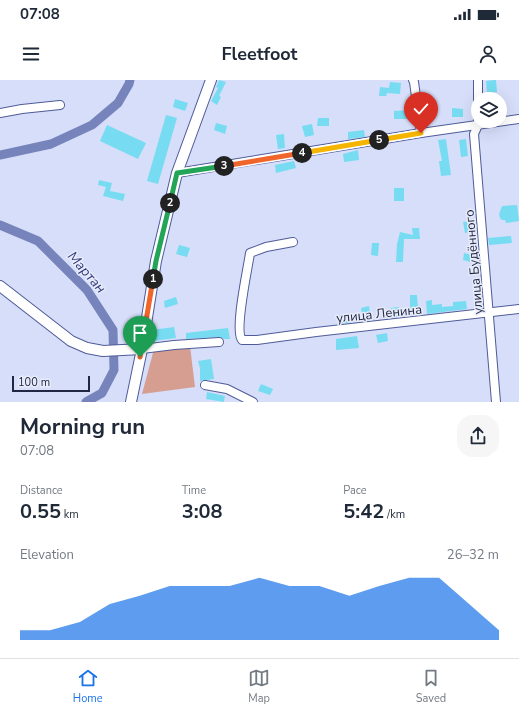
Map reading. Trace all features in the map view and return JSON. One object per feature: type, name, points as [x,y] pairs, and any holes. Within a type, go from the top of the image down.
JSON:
[{"type":"main road","points":[[132,402],[156,261],[177,173],[211,80]]},
{"type":"main road","points":[[0,286],[71,341],[87,348],[103,351],[142,349]]},
{"type":"street","points":[[413,80],[421,133]]},
{"type":"street","points":[[478,80],[478,92]]},
{"type":"street","points":[[0,113],[60,105]]},
{"type":"street","points":[[507,120],[519,119]]},
{"type":"street","points":[[177,173],[471,124]]},
{"type":"street","name":"улица Будённого","points":[[476,128],[474,134],[496,402]]},
{"type":"street","name":"улица Ленина","points":[[294,242],[266,247],[250,253],[239,321],[239,337],[242,340],[257,340],[519,309]]},
{"type":"street","points":[[142,349],[219,342]]},
{"type":"street","points":[[205,385],[227,389],[253,402]]},
{"type":"shaded area","points":[[190,346],[195,387],[142,394],[154,349]]},
{"type":"building","points":[[219,80],[226,82],[219,96],[221,97],[217,105],[211,101],[218,88],[216,87]]},
{"type":"building","points":[[496,80],[497,92],[487,92],[486,81]]},
{"type":"building","points":[[390,82],[401,83],[400,94],[387,93],[386,96],[379,96],[380,87],[389,88]]},
{"type":"building","points":[[175,99],[188,103],[185,111],[173,107]]},
{"type":"building","points":[[452,108],[463,109],[463,117],[452,117]]},
{"type":"building","points":[[412,110],[412,119],[394,119],[394,111]]},
{"type":"building","points":[[166,115],[177,118],[158,184],[147,181]]},
{"type":"building","points":[[318,118],[329,118],[329,126],[317,126]]},
{"type":"building","points":[[216,123],[227,126],[225,134],[214,130]]},
{"type":"building","points":[[312,124],[314,135],[305,137],[302,126]]},
{"type":"building","points":[[107,125],[146,143],[138,159],[100,141]]},
{"type":"building","points":[[364,130],[365,137],[348,139],[348,132]]},
{"type":"building","points":[[284,134],[285,148],[278,149],[276,135]]},
{"type":"building","points":[[446,139],[451,175],[441,176],[439,161],[442,161],[438,140]]},
{"type":"building","points":[[466,139],[468,156],[461,157],[459,140]]},
{"type":"building","points":[[358,150],[359,160],[344,162],[343,154]]},
{"type":"building","points":[[294,161],[296,168],[276,173],[275,165]]},
{"type":"building","points":[[99,180],[112,183],[110,191],[125,194],[123,201],[103,196],[106,187],[98,185]]},
{"type":"building","points":[[394,188],[404,188],[404,201],[394,201]]},
{"type":"building","points":[[517,205],[519,221],[506,223],[505,220],[500,218],[499,214],[502,206]]},
{"type":"building","points":[[471,221],[473,232],[465,233],[463,222]]},
{"type":"building","points":[[412,228],[419,228],[420,239],[404,239],[403,262],[396,262],[397,244],[400,232],[413,235]]},
{"type":"building","points":[[511,236],[512,243],[489,245],[488,238]]},
{"type":"building","points":[[372,243],[379,243],[378,256],[371,255]]},
{"type":"building","points":[[179,245],[190,248],[187,257],[176,254]]},
{"type":"building","points":[[464,253],[475,256],[474,263],[463,260]]},
{"type":"building","points":[[410,295],[417,295],[418,308],[410,309]]},
{"type":"building","points":[[176,297],[178,304],[165,308],[164,301]]},
{"type":"building","points":[[432,300],[432,305],[442,304],[442,307],[453,306],[453,302],[466,301],[467,309],[427,314],[426,301]]},
{"type":"building","points":[[369,306],[371,320],[363,321],[361,308]]},
{"type":"building","points":[[399,307],[400,317],[384,318],[383,312],[391,311],[391,308]]},
{"type":"building","points":[[338,316],[354,316],[354,322],[339,324]]},
{"type":"building","points":[[174,327],[176,338],[152,341],[152,330]]},
{"type":"building","points":[[228,328],[230,339],[219,337],[186,339],[186,333]]},
{"type":"building","points":[[387,333],[388,341],[378,343],[376,335]]},
{"type":"building","points":[[357,336],[359,348],[336,350],[336,339]]},
{"type":"building","points":[[211,359],[214,379],[200,381],[200,368],[198,361]]},
{"type":"building","points":[[261,384],[273,389],[270,395],[258,391]]},
{"type":"building","points":[[207,392],[225,396],[224,402],[206,399]]},
{"type":"waterway","name":"Мартан","points":[[0,155],[51,144],[92,125],[118,103],[130,80]]},
{"type":"waterway","name":"Мартан","points":[[0,225],[38,241],[87,290],[113,330],[114,370],[102,393],[86,402]]},
{"type":"route","points":[[140,357],[156,261],[177,173],[421,133]]}]
